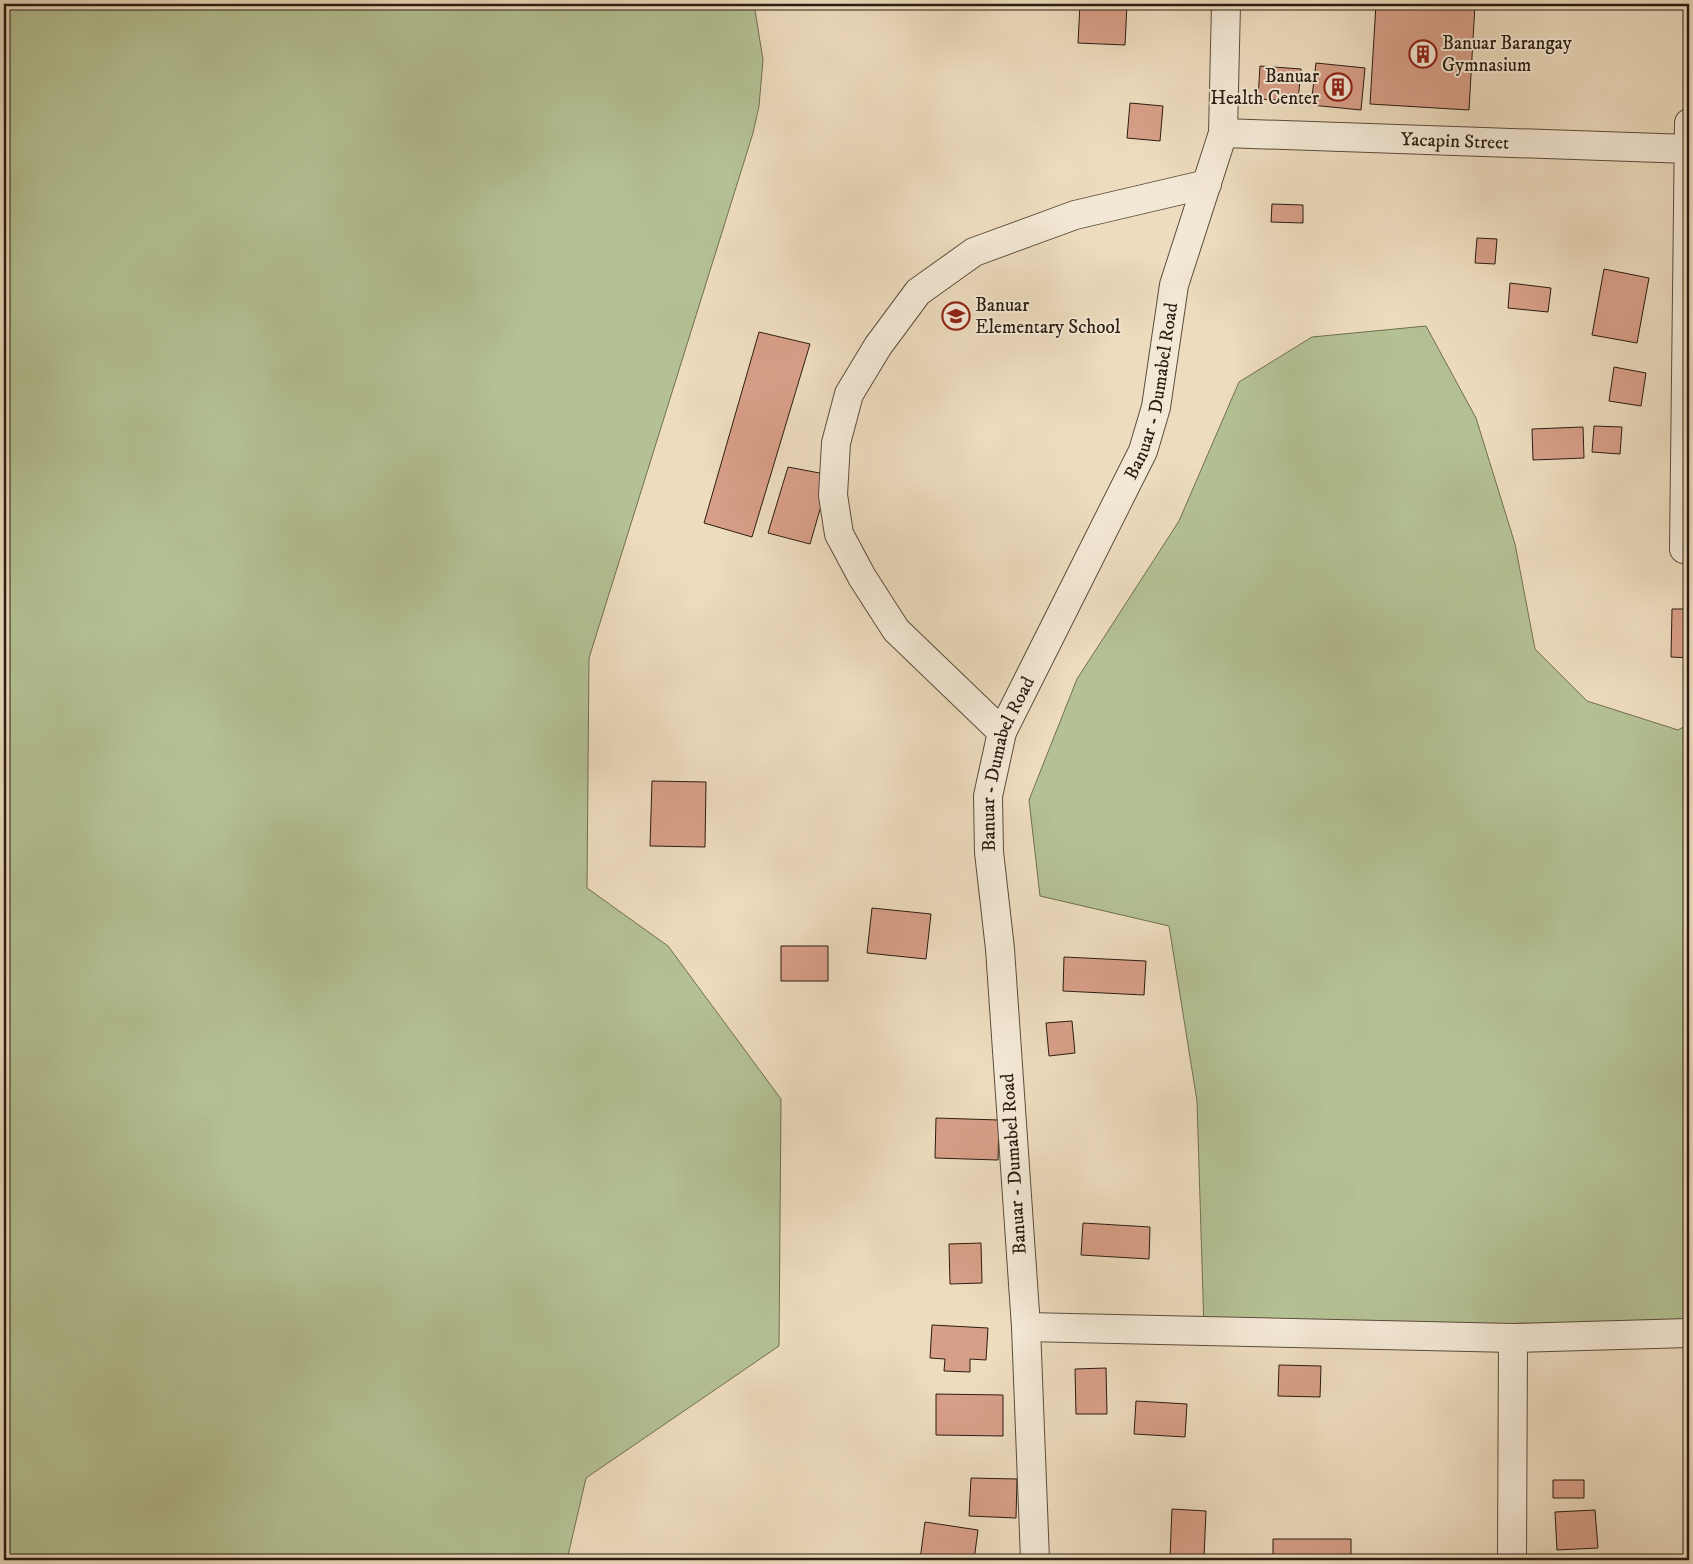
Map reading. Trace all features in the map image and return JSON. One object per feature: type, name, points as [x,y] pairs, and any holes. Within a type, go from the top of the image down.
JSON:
[{"type":"street","name":"Banuar - Dumabel Road","points":[[1035,1560],[1026,1327],[1000,949],[989,852],[988,796],[1002,732],[1143,451],[1156,407],[1174,285],[1223,133],[1226,4]]},
{"type":"street","name":"Yacapin Street","points":[[1223,133],[1689,140]]},
{"type":"street","points":[[1684,549],[1689,140]]},
{"type":"street","points":[[1002,732],[896,630],[862,577],[839,534],[832,495],[836,443],[849,394],[878,346],[918,292],[974,252],[1076,215],[1207,184]]},
{"type":"street","points":[[1026,1327],[1513,1338],[1689,1333]]},
{"type":"street","points":[[1512,1560],[1513,1338]]},
{"type":"green space","points":[[4,4],[754,4],[763,60],[759,106],[753,133],[589,658],[587,888],[668,946],[781,1099],[779,1346],[586,1478],[567,1560],[4,1560]]},
{"type":"green space","points":[[1426,326],[1476,418],[1515,544],[1535,649],[1587,701],[1678,730],[1689,724],[1689,1334],[1204,1329],[1197,1101],[1169,926],[1040,896],[1029,800],[1077,679],[1179,521],[1239,382],[1312,337]]},
{"type":"building","points":[[1080,4],[1127,4],[1125,45],[1078,43]]},
{"type":"building","points":[[1301,4],[1339,4],[1339,6]]},
{"type":"building","name":"Banuar Barangay Gymnasium","points":[[1376,4],[1475,4],[1469,110],[1370,104]]},
{"type":"building","name":"Banuar Health Center","points":[[1316,63],[1365,68],[1361,110],[1311,105]]},
{"type":"building","points":[[1260,66],[1301,69],[1298,101],[1258,99]]},
{"type":"building","points":[[1130,103],[1163,106],[1160,141],[1127,138]]},
{"type":"building","points":[[1272,204],[1303,205],[1303,223],[1271,222]]},
{"type":"building","points":[[1477,238],[1497,239],[1495,264],[1475,263]]},
{"type":"building","points":[[1604,269],[1649,278],[1637,343],[1592,335]]},
{"type":"building","points":[[1510,283],[1551,288],[1548,312],[1508,308]]},
{"type":"building","points":[[759,332],[810,344],[752,537],[704,523]]},
{"type":"building","points":[[1614,367],[1646,373],[1641,406],[1609,401]]},
{"type":"building","points":[[1594,426],[1622,427],[1620,454],[1592,452]]},
{"type":"building","points":[[1583,427],[1584,458],[1533,460],[1532,429]]},
{"type":"building","points":[[788,467],[830,475],[810,544],[768,533]]},
{"type":"building","points":[[1672,609],[1689,609],[1689,658],[1671,657]]},
{"type":"building","points":[[652,781],[706,782],[705,847],[650,846]]},
{"type":"building","points":[[872,908],[931,914],[926,959],[867,953]]},
{"type":"building","points":[[781,946],[828,946],[828,981],[781,981]]},
{"type":"building","points":[[1064,957],[1146,961],[1144,995],[1063,991]]},
{"type":"building","points":[[1072,1021],[1075,1053],[1049,1056],[1046,1023]]},
{"type":"building","points":[[936,1118],[999,1120],[998,1160],[935,1158]]},
{"type":"building","points":[[1083,1223],[1150,1227],[1149,1259],[1081,1255]]},
{"type":"building","points":[[981,1243],[982,1283],[950,1284],[949,1244]]},
{"type":"building","points":[[932,1325],[988,1328],[986,1360],[970,1359],[970,1372],[944,1371],[945,1359],[930,1358]]},
{"type":"building","points":[[1279,1365],[1321,1366],[1320,1397],[1278,1396]]},
{"type":"building","points":[[1106,1368],[1107,1414],[1076,1414],[1075,1369]]},
{"type":"building","points":[[936,1394],[1003,1395],[1003,1436],[936,1435]]},
{"type":"building","points":[[1136,1401],[1187,1404],[1185,1437],[1134,1434]]},
{"type":"building","points":[[971,1478],[1017,1479],[1016,1518],[969,1516]]},
{"type":"building","points":[[1553,1480],[1584,1480],[1584,1498],[1553,1498]]},
{"type":"building","points":[[1172,1509],[1206,1511],[1204,1558],[1170,1557]]},
{"type":"building","points":[[1595,1510],[1598,1548],[1557,1550],[1555,1512]]},
{"type":"building","points":[[925,1522],[978,1530],[974,1560],[920,1560]]},
{"type":"building","points":[[1273,1539],[1351,1539],[1351,1560],[1273,1560]]},
{"type":"place","name":"Banuar Barangay Gymnasium","points":[[1423,54]]},
{"type":"place","name":"Banuar Health Center","points":[[1338,87]]},
{"type":"place","name":"Banuar Elementary School","points":[[956,316]]}]
